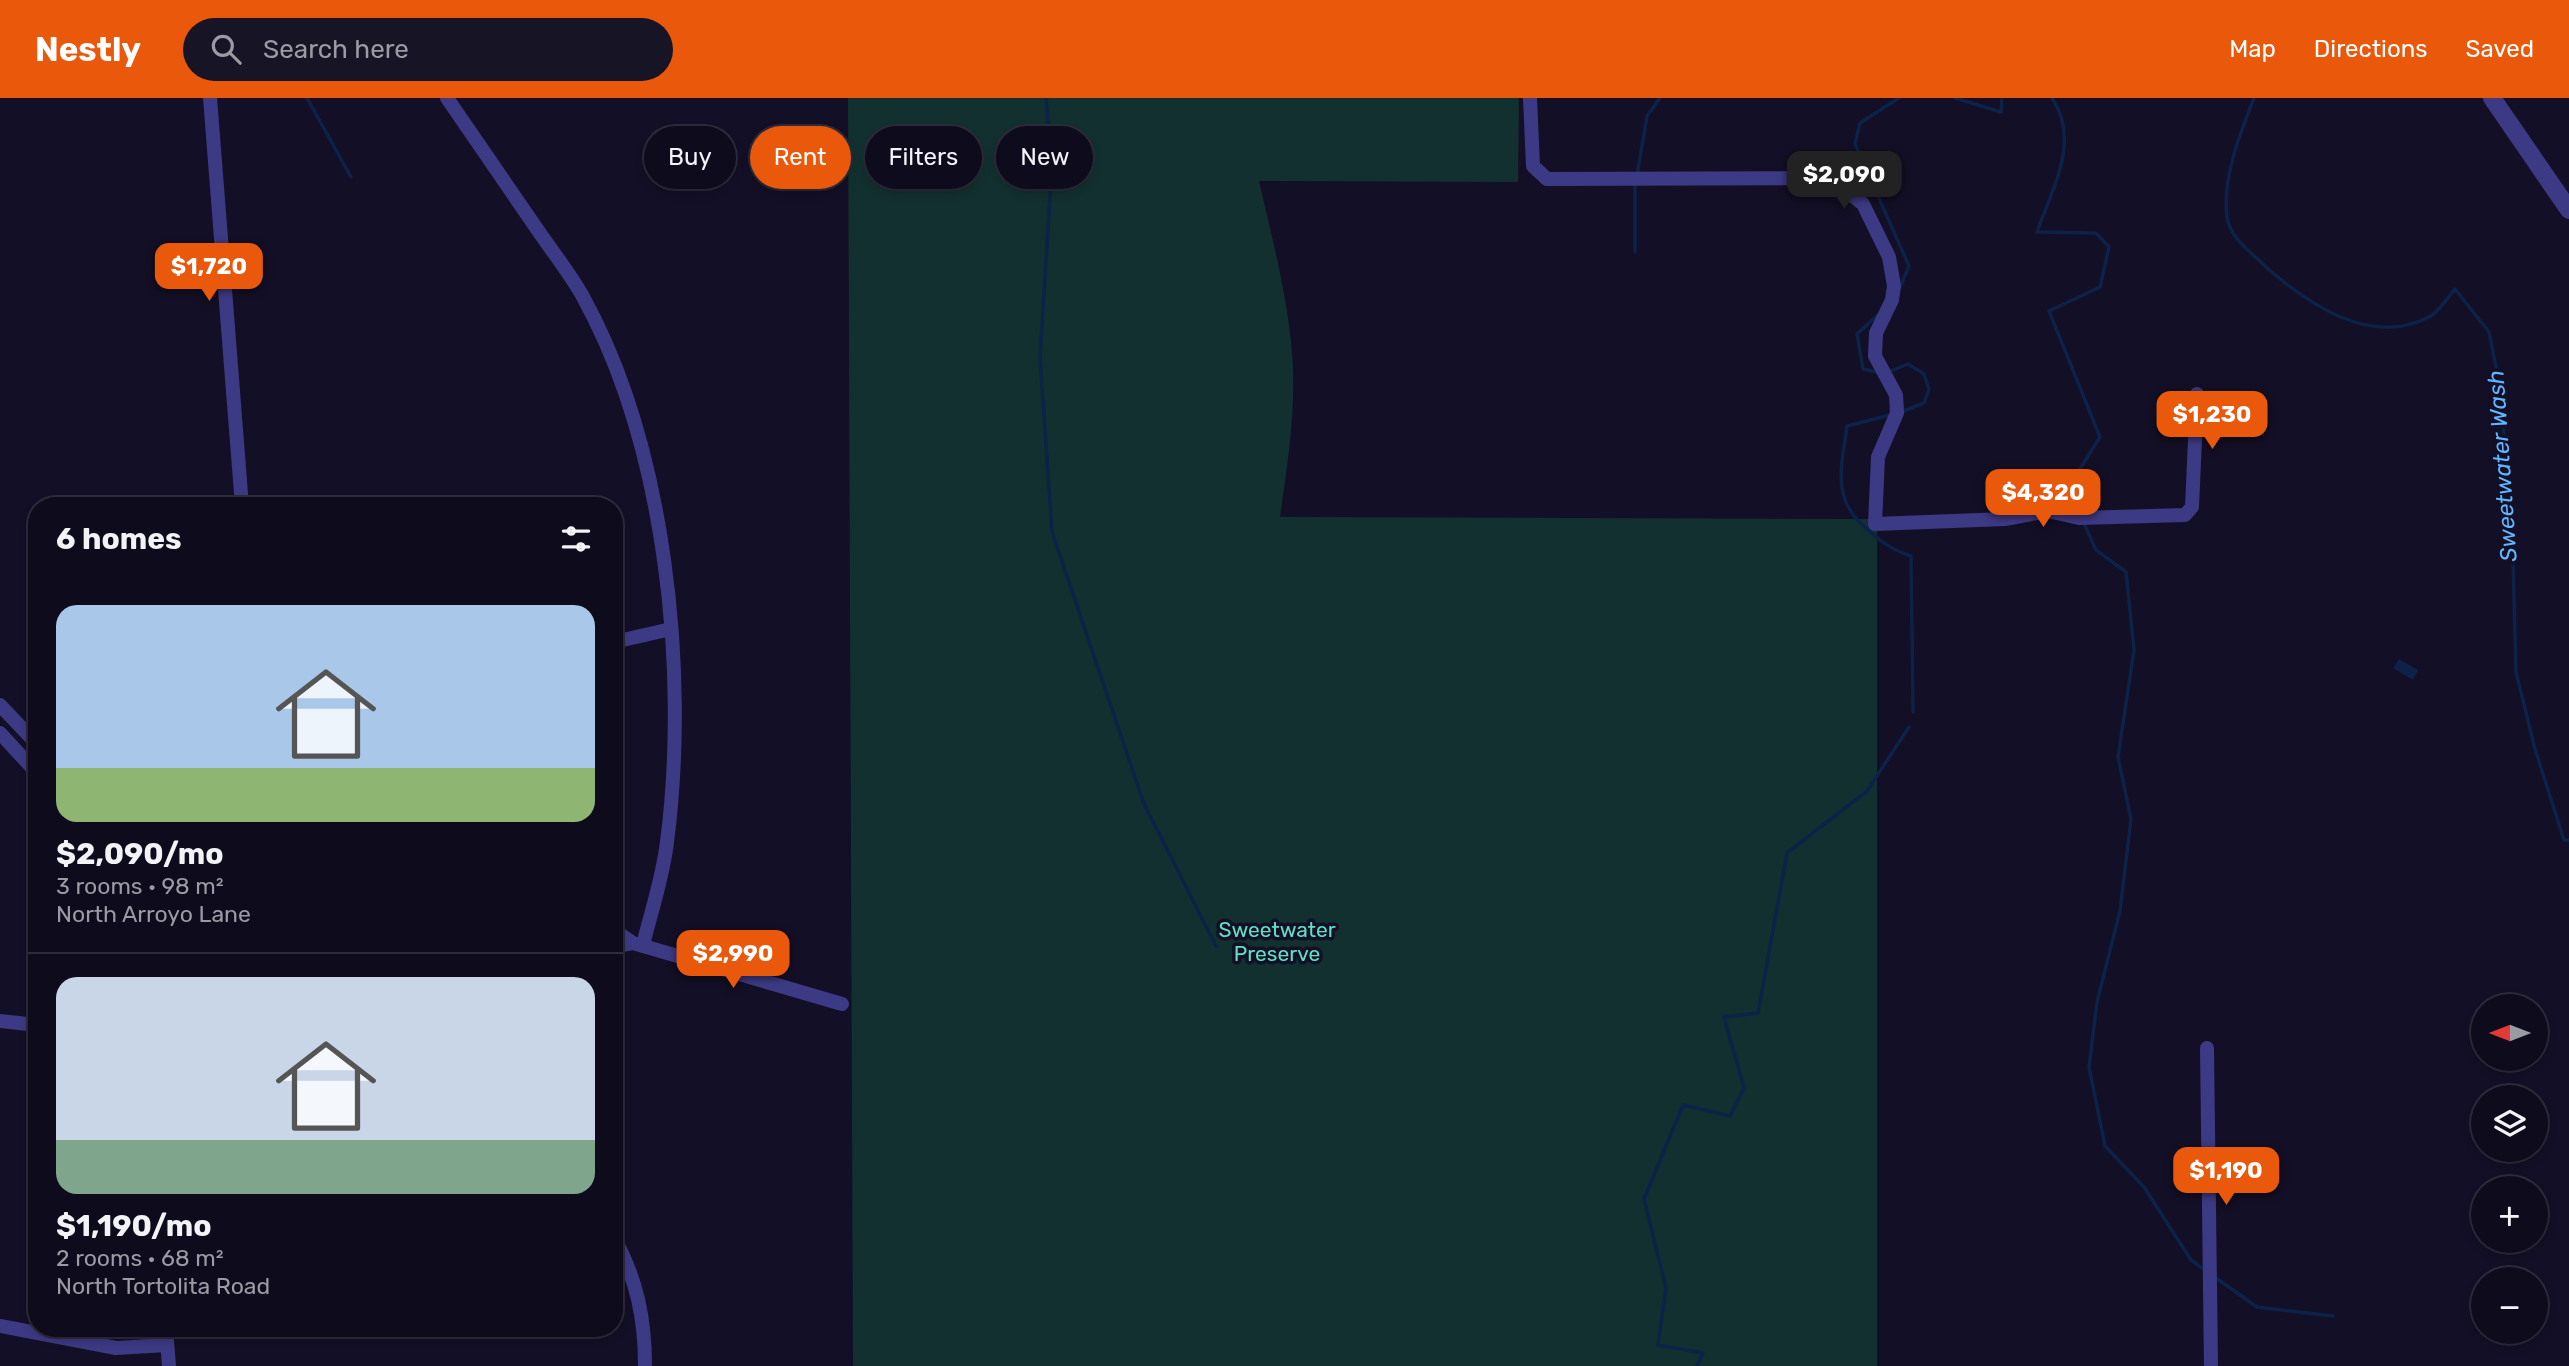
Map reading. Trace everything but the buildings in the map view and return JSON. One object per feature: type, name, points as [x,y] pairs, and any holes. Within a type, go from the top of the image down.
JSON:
[{"type":"street","points":[[210,98],[241,497]]},
{"type":"street","points":[[447,98],[581,294],[607,345],[637,430],[658,513],[671,629],[674,769],[667,845],[638,944]]},
{"type":"street","points":[[1530,98],[1533,166],[1547,179],[1830,178],[1863,204],[1889,257],[1894,286],[1892,300],[1876,333],[1875,356],[1896,395],[1897,413],[1878,457],[1875,524],[2005,519],[2048,511],[2079,517],[2185,515],[2192,507],[2197,394]]},
{"type":"street","points":[[2492,98],[2569,210]]},
{"type":"street","points":[[623,640],[671,629]]},
{"type":"street","points":[[0,705],[28,735]]},
{"type":"street","points":[[0,733],[28,763]]},
{"type":"street","points":[[623,935],[638,944],[842,1004]]},
{"type":"street","points":[[623,946],[638,944]]},
{"type":"street","points":[[0,1021],[28,1025]]},
{"type":"street","points":[[2207,1048],[2211,1366]]},
{"type":"street","points":[[623,1254],[640,1298],[645,1332],[645,1366]]},
{"type":"street","points":[[0,1325],[28,1331]]},
{"type":"street","points":[[61,1337],[116,1348],[167,1345]]},
{"type":"street","points":[[167,1337],[169,1366]]},
{"type":"green space","name":"Sweetwater Preserve","points":[[848,98],[1519,98],[1518,182],[1259,181],[1285,297],[1293,367],[1292,424],[1280,517],[1877,519],[1877,1366],[853,1366],[848,189],[851,189],[851,126],[848,126]]},
{"type":"water","points":[[2399,659],[2418,670],[2413,680],[2393,668]]},
{"type":"waterway","points":[[307,98],[351,177]]},
{"type":"waterway","points":[[1046,98],[1052,166],[1040,357],[1052,532],[1144,804],[1216,946]]},
{"type":"waterway","points":[[1637,176],[1647,116],[1660,98]]},
{"type":"waterway","points":[[1898,292],[1909,266],[1855,144],[1860,123],[1899,98]]},
{"type":"waterway","points":[[1955,98],[2001,112],[2002,98]]},
{"type":"waterway","points":[[2052,98],[2060,114],[2064,148],[2056,182],[2037,232],[2096,233],[2109,247],[2100,287],[2049,311],[2100,437],[2068,488],[2079,514]]},
{"type":"waterway","name":"Sweetwater Wash","points":[[2254,98],[2233,156],[2226,202],[2232,232],[2248,251],[2301,295],[2342,317],[2385,327],[2407,325],[2433,315],[2455,289],[2489,332],[2501,392],[2513,560],[2516,672],[2535,749],[2564,840],[2569,840]]},
{"type":"waterway","points":[[1635,184],[1635,252]]},
{"type":"waterway","points":[[1877,372],[1863,369],[1857,334],[1879,314]]},
{"type":"waterway","points":[[1888,372],[1908,364],[1924,374],[1929,389],[1924,403],[1901,412]]},
{"type":"waterway","points":[[1890,415],[1847,426],[1841,470],[1842,483],[1844,496],[1857,520],[1884,543],[1911,556],[1913,712]]},
{"type":"waterway","points":[[2083,521],[2096,550],[2126,572],[2134,650],[2118,757],[2131,819],[2120,911],[2097,1002],[2089,1067],[2105,1146],[2144,1187],[2191,1260],[2206,1271]]},
{"type":"waterway","points":[[1697,1366],[1703,1353],[1658,1345],[1666,1288],[1644,1199],[1683,1105],[1730,1116],[1744,1088],[1724,1017],[1758,1013],[1787,853],[1867,791],[1909,727]]},
{"type":"waterway","points":[[2216,1278],[2257,1307],[2333,1316]]}]
